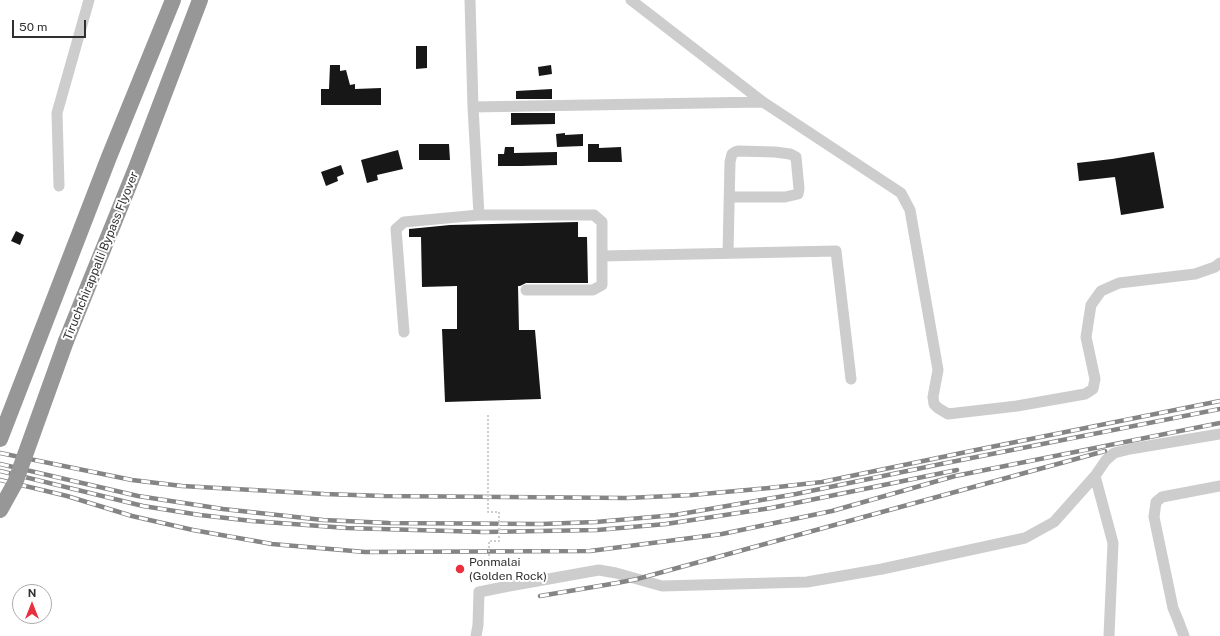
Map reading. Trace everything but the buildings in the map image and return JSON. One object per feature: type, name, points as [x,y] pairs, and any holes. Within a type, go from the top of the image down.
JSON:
[{"type":"highway","points":[[0,439],[109,157],[173,0]]},
{"type":"highway","name":"Tiruchchirappalli Bypass Flyover","points":[[0,510],[15,483],[66,341],[136,168],[200,0]]},
{"type":"street","points":[[59,186],[57,113],[89,0]]},
{"type":"street","points":[[470,0],[473,107],[479,215]]},
{"type":"street","points":[[631,0],[764,102],[900,193],[910,210],[938,370],[933,397],[934,404],[943,412],[948,414],[1017,406],[1090,392],[1093,389],[1095,379],[1086,337],[1091,305],[1101,291],[1119,283],[1195,274],[1215,267],[1220,263]]},
{"type":"street","points":[[473,107],[764,102]]},
{"type":"street","points":[[728,253],[730,162],[732,154],[735,152],[775,152],[790,154],[796,157],[800,188],[798,194],[785,197],[730,197]]},
{"type":"street","points":[[404,332],[396,229],[404,222],[479,215],[594,215],[602,222],[602,285],[593,290],[526,290]]},
{"type":"street","points":[[602,256],[836,251],[851,379]]},
{"type":"street","points":[[476,636],[478,625],[479,592],[509,586],[599,570],[616,573],[662,586],[807,582],[882,569],[1025,538],[1054,522],[1095,476],[1106,460],[1114,453],[1220,434]]},
{"type":"street","points":[[1095,476],[1113,542],[1109,636]]},
{"type":"street","points":[[1184,636],[1173,608],[1154,517],[1156,502],[1162,497],[1220,486]]},
{"type":"path","points":[[488,415],[488,512],[499,512],[499,541],[489,541],[489,568]]},
{"type":"railway","points":[[0,453],[132,480],[182,486],[384,496],[627,498],[692,495],[822,482],[1220,401]]},
{"type":"railway","points":[[0,464],[138,496],[223,509],[323,520],[389,523],[541,524],[596,522],[675,515],[796,494],[1220,409]]},
{"type":"railway","points":[[0,480],[67,496],[132,516],[193,530],[272,544],[365,552],[590,551],[722,534],[832,511],[955,476],[1220,423]]},
{"type":"railway","points":[[540,596],[637,579],[1105,451]]},
{"type":"railway","points":[[0,471],[143,506],[200,515],[252,521],[347,528],[484,532],[597,530],[666,524],[771,508],[957,470]]},
{"type":"place","name":"Ponmalai (Golden Rock)","points":[[460,569]]}]
